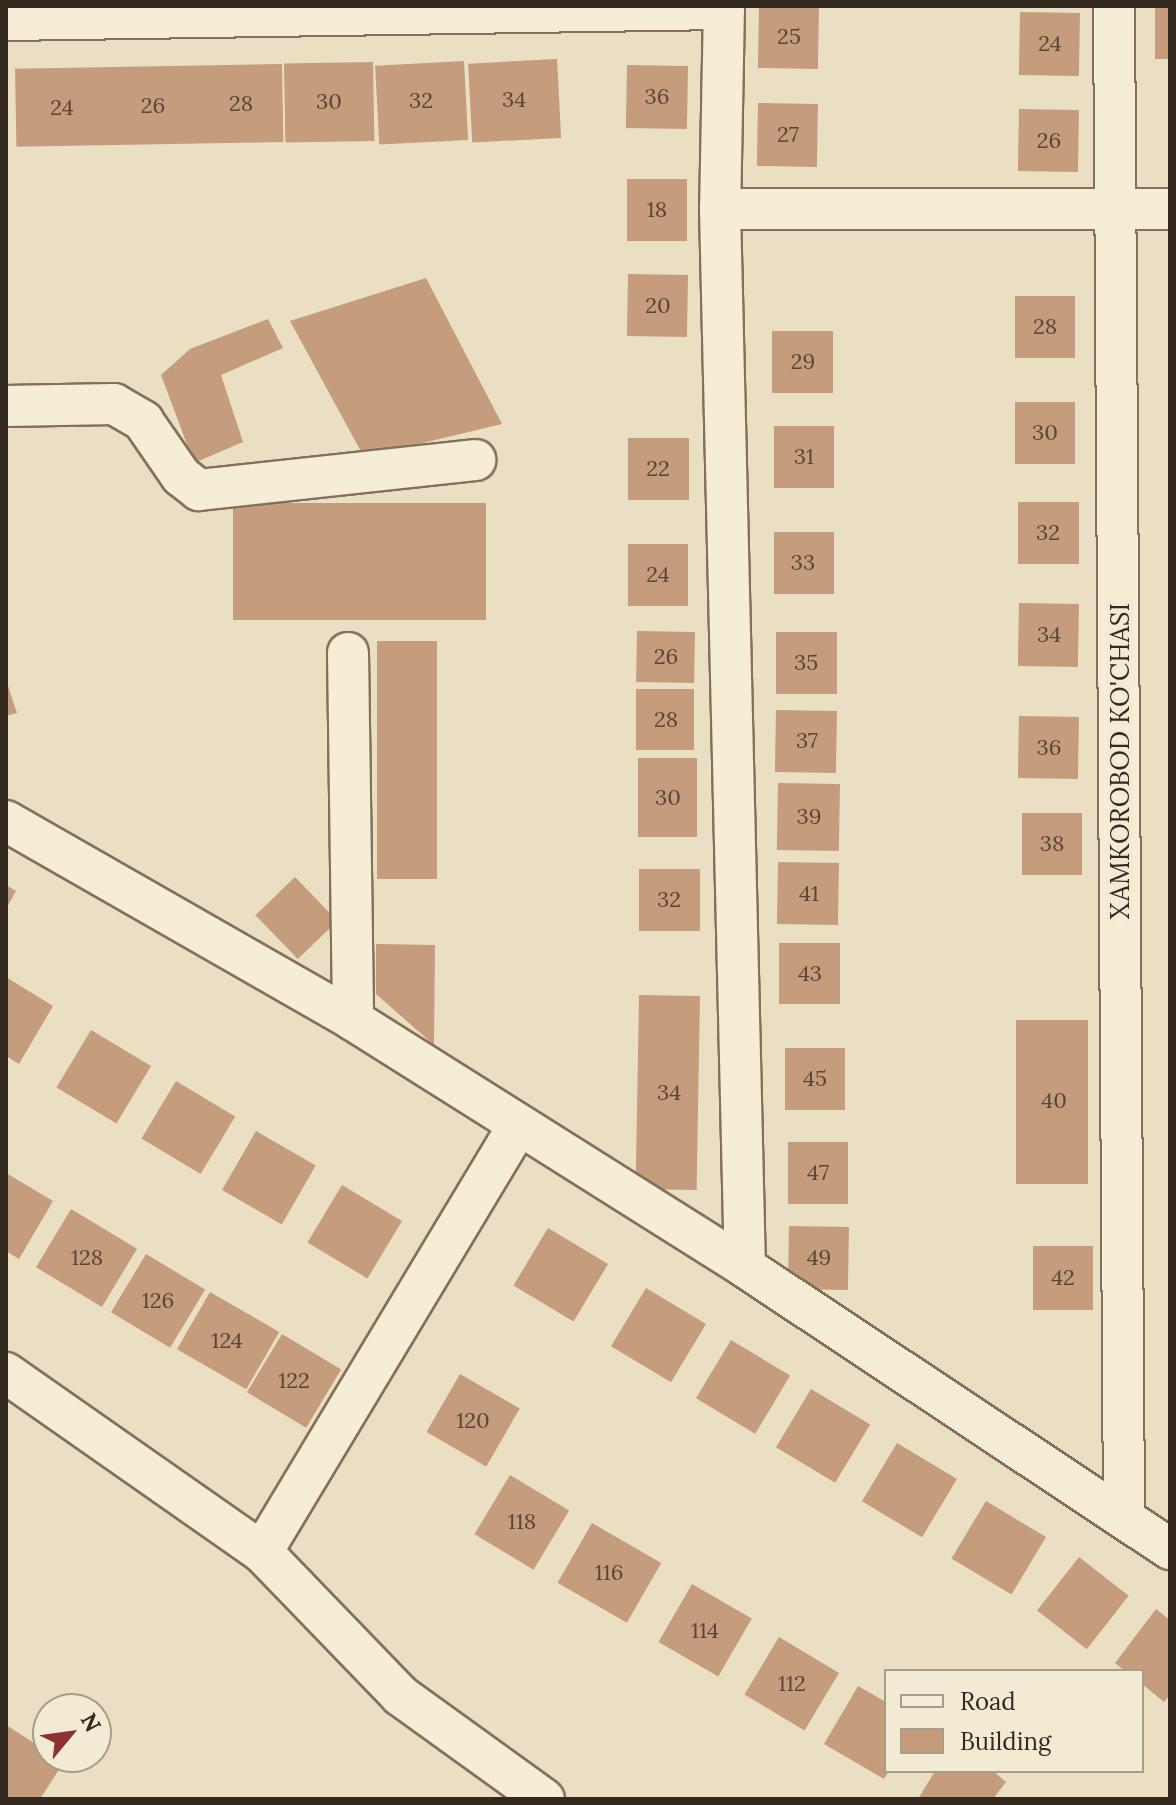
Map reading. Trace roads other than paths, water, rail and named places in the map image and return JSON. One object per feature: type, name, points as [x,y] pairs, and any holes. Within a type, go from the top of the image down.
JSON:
[{"type":"street","name":"XAMKOROBOD KO'CHASI","points":[[1114,6],[1124,1516]]},
{"type":"street","points":[[6,20],[342,11],[724,8],[720,209],[745,1267]]},
{"type":"street","points":[[720,209],[1170,209]]},
{"type":"street","points":[[6,406],[114,404],[143,421],[181,476],[199,490],[475,460]]},
{"type":"street","points":[[348,653],[353,1020]]},
{"type":"street","points":[[6,821],[353,1020],[745,1267],[1170,1549]]},
{"type":"street","points":[[262,1552],[518,1126]]},
{"type":"street","points":[[6,1373],[262,1552],[401,1696],[544,1799]]}]
